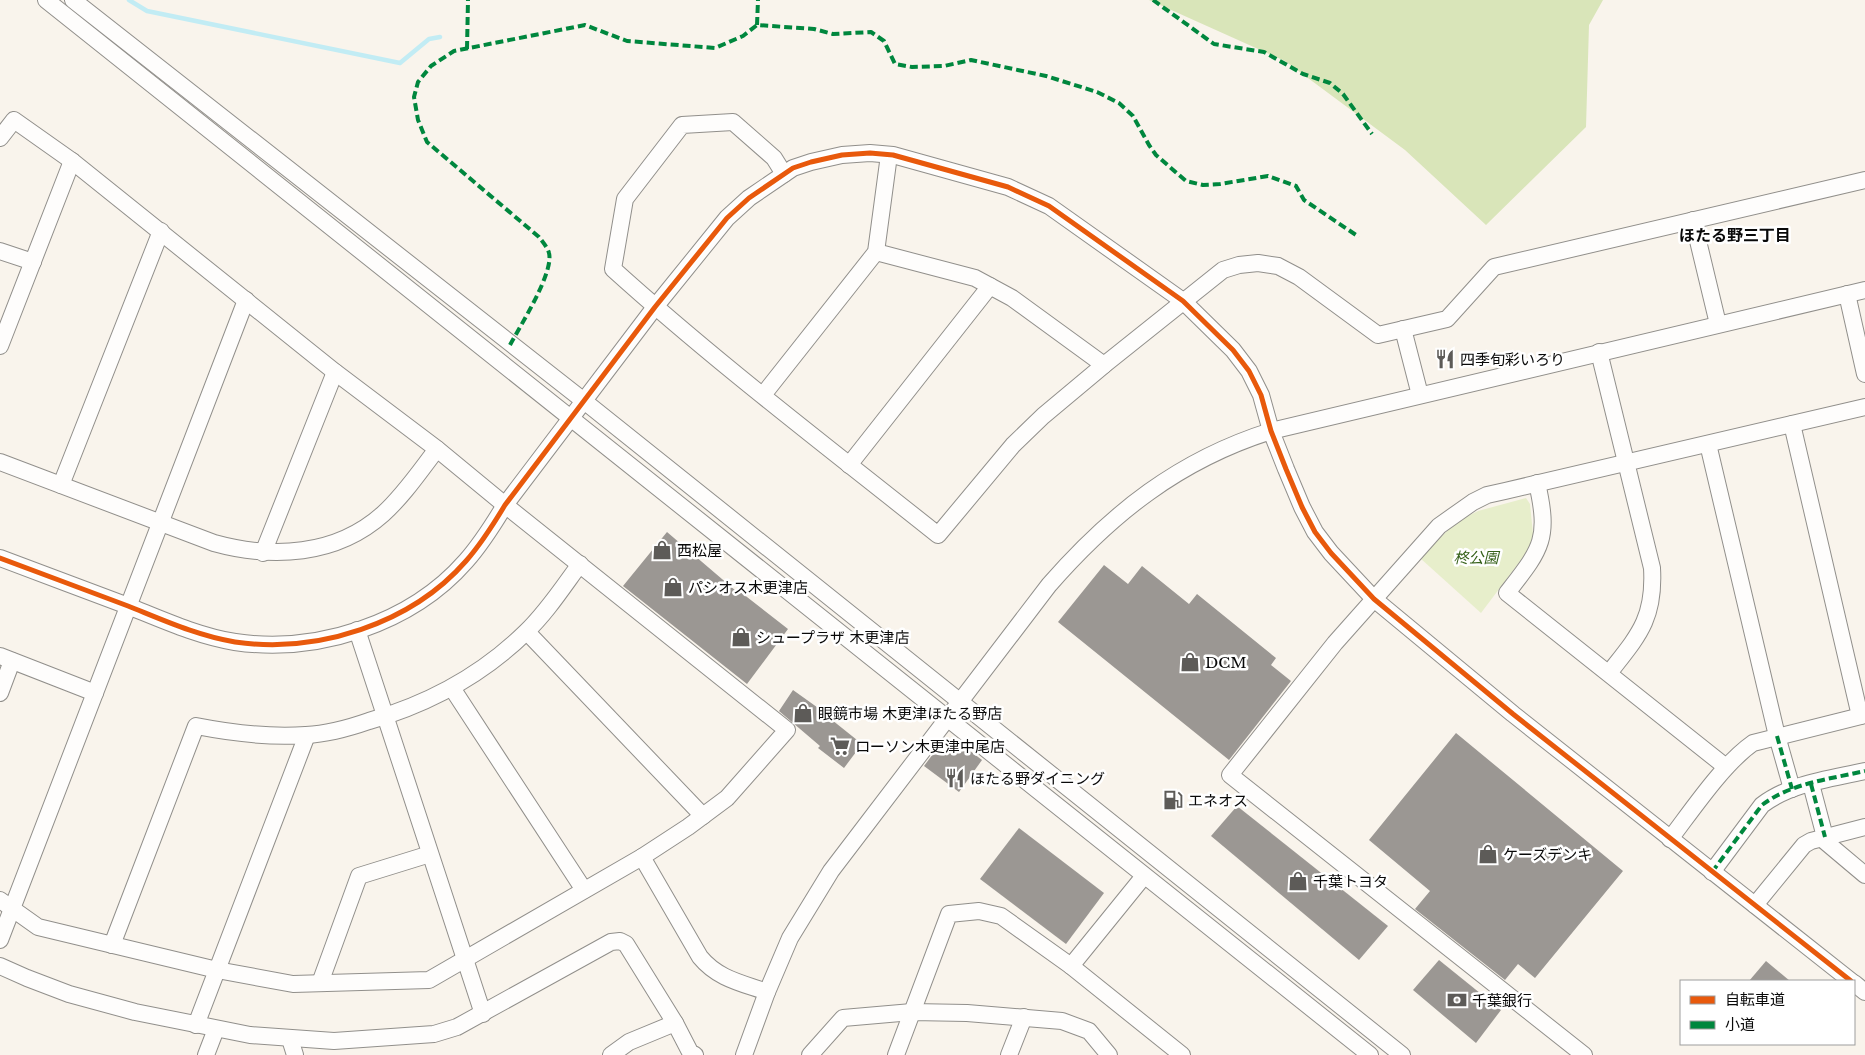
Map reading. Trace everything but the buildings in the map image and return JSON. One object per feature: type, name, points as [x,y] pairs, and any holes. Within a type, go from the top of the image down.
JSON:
[{"type":"street","points":[[46,0],[1370,1055]]},
{"type":"street","points":[[73,0],[510,345],[584,401],[1402,1055]]},
{"type":"street","points":[[0,138],[14,120],[72,161],[335,372],[437,449],[504,505],[787,730],[727,798],[703,816],[642,856],[429,980],[292,984],[217,970],[38,927],[6,904]]},
{"type":"street","points":[[784,174],[774,158],[733,122],[682,125],[625,199],[613,269],[655,307],[938,535],[1013,445],[1043,416],[1223,270],[1239,265],[1278,266],[1299,277],[1378,335],[1446,318],[1494,267],[1865,180]]},
{"type":"street","points":[[0,558],[198,633],[235,642],[273,645],[315,641],[357,630],[396,615],[425,597],[465,562],[487,534],[504,505],[571,420],[655,307],[727,218],[749,198],[792,168],[842,155],[870,153],[889,155],[1008,188],[1048,206],[1183,302],[1233,350],[1249,372],[1261,395],[1271,431],[1302,507],[1315,532],[1331,553],[1374,599],[1513,714],[1849,980]]},
{"type":"street","points":[[763,395],[876,252],[889,155]]},
{"type":"street","points":[[1,340],[72,161]]},
{"type":"street","points":[[1693,220],[1718,324]]},
{"type":"street","points":[[61,485],[161,231]]},
{"type":"street","points":[[0,250],[33,262]]},
{"type":"street","points":[[876,252],[975,278],[1012,298],[1104,365]]},
{"type":"street","points":[[850,465],[990,286]]},
{"type":"street","points":[[744,1055],[767,992],[790,938],[831,871],[1077,553],[1135,501],[1192,463],[1241,441],[1271,431],[1865,290]]},
{"type":"street","points":[[1846,294],[1865,374]]},
{"type":"street","points":[[0,940],[6,904],[96,693],[246,300]]},
{"type":"street","points":[[1403,329],[1420,395]]},
{"type":"street","points":[[1599,352],[1652,568],[1653,584],[1650,607],[1644,625],[1609,673]]},
{"type":"street","points":[[263,553],[335,372]]},
{"type":"street","points":[[1584,1055],[1230,775],[1335,643],[1438,526],[1455,513],[1487,495],[1865,407]]},
{"type":"street","points":[[1670,839],[1726,768],[1742,751],[1753,743],[1862,716],[1792,424]]},
{"type":"street","points":[[1708,444],[1777,736],[1792,788]]},
{"type":"street","points":[[0,462],[214,543],[263,553],[314,549],[337,542],[361,530],[382,515],[399,498],[437,449]]},
{"type":"street","points":[[1537,483],[1544,517],[1543,531],[1539,546],[1531,562],[1508,593],[1726,768]]},
{"type":"street","points":[[112,945],[196,726],[246,734],[307,735],[355,726],[408,708],[452,688],[483,669],[527,632],[554,600],[580,564]]},
{"type":"street","points":[[357,630],[483,1014]]},
{"type":"street","points":[[527,632],[703,816]]},
{"type":"street","points":[[0,693],[6,659],[96,693]]},
{"type":"street","points":[[452,688],[584,890]]},
{"type":"street","points":[[196,1025],[307,735]]},
{"type":"street","points":[[1712,872],[1762,805],[1773,797],[1792,788],[1865,771]]},
{"type":"street","points":[[1811,784],[1823,838],[1865,875]]},
{"type":"street","points":[[1755,905],[1804,845],[1811,841],[1865,827]]},
{"type":"street","points":[[320,983],[360,876],[430,854]]},
{"type":"street","points":[[642,856],[700,957],[709,968],[719,975],[767,992]]},
{"type":"street","points":[[1071,966],[1144,876]]},
{"type":"street","points":[[896,1055],[949,914],[979,911],[1001,916],[1071,966],[1182,1055]]},
{"type":"street","points":[[0,966],[69,994],[135,1012],[250,1035],[334,1041],[434,1034],[457,1027],[611,942],[620,941],[626,944],[675,1023],[690,1052],[695,1055]]},
{"type":"street","points":[[1855,984],[1865,992]]},
{"type":"street","points":[[810,1055],[843,1018],[912,1012],[1024,1017],[1062,1021],[1090,1031],[1109,1055]]},
{"type":"street","points":[[1009,1055],[1024,1017]]},
{"type":"street","points":[[611,1055],[628,1042],[675,1023]]},
{"type":"street","points":[[206,1055],[216,1029]]},
{"type":"street","points":[[290,1039],[295,1055]]},
{"type":"green space","points":[[1149,0],[1603,0],[1589,25],[1586,127],[1486,225],[1405,150],[1285,61]]},
{"type":"green space","name":"柊公園","points":[[1526,498],[1530,504],[1533,534],[1530,548],[1481,613],[1420,558],[1456,522],[1478,511]]},
{"type":"waterway","points":[[129,0],[147,11],[400,63],[429,39],[440,37]]},
{"type":"marked path","points":[[467,49],[468,0]]},
{"type":"marked path","points":[[757,25],[758,0]]},
{"type":"marked path","points":[[1153,0],[1214,44],[1264,52],[1303,74],[1330,83],[1343,94],[1372,134]]},
{"type":"marked path","points":[[510,345],[541,286],[549,262],[549,253],[539,237],[427,142],[418,120],[414,97],[418,82],[431,66],[454,51],[585,25],[627,41],[715,48],[743,36],[757,25],[814,29],[833,34],[871,32],[884,41],[895,64],[912,67],[944,66],[971,60],[1046,76],[1097,92],[1119,103],[1133,116],[1156,155],[1186,181],[1203,185],[1220,184],[1268,176],[1296,186],[1304,200],[1359,237]]},
{"type":"marked path","points":[[1777,736],[1792,789]]},
{"type":"marked path","points":[[1712,872],[1762,805],[1798,787],[1825,779],[1865,771]]},
{"type":"marked path","points":[[1811,784],[1825,837]]},
{"type":"cycle path","points":[[0,558],[181,627],[235,642],[266,645],[330,638],[361,630],[390,617],[418,602],[444,583],[466,561],[487,534],[505,505],[655,307],[727,218],[749,198],[793,168],[842,155],[870,153],[893,155],[1008,187],[1049,206],[1183,301],[1233,350],[1249,371],[1261,395],[1271,431],[1286,469],[1315,532],[1331,553],[1374,599],[1513,714],[1850,980]]},
{"type":"place","name":"四季旬彩いろり","points":[[1445,359]]},
{"type":"place","name":"西松屋","points":[[662,550]]},
{"type":"place","name":"パシオス木更津店","points":[[673,587]]},
{"type":"place","name":"シュープラザ 木更津店","points":[[741,637]]},
{"type":"place","name":"DCM","points":[[1190,662]]},
{"type":"place","name":"眼鏡市場 木更津ほたる野店","points":[[803,713]]},
{"type":"place","name":"ローソン木更津中尾店","points":[[840,746]]},
{"type":"place","name":"ほたる野ダイニング","points":[[955,778]]},
{"type":"place","name":"エネオス","points":[[1173,800]]},
{"type":"place","name":"ケーズデンキ","points":[[1488,854]]},
{"type":"place","name":"千葉トヨタ","points":[[1298,881]]},
{"type":"place","name":"千葉銀行","points":[[1457,1000]]},
{"type":"district","name":"ほたる野三丁目","points":[[1735,235]]}]
